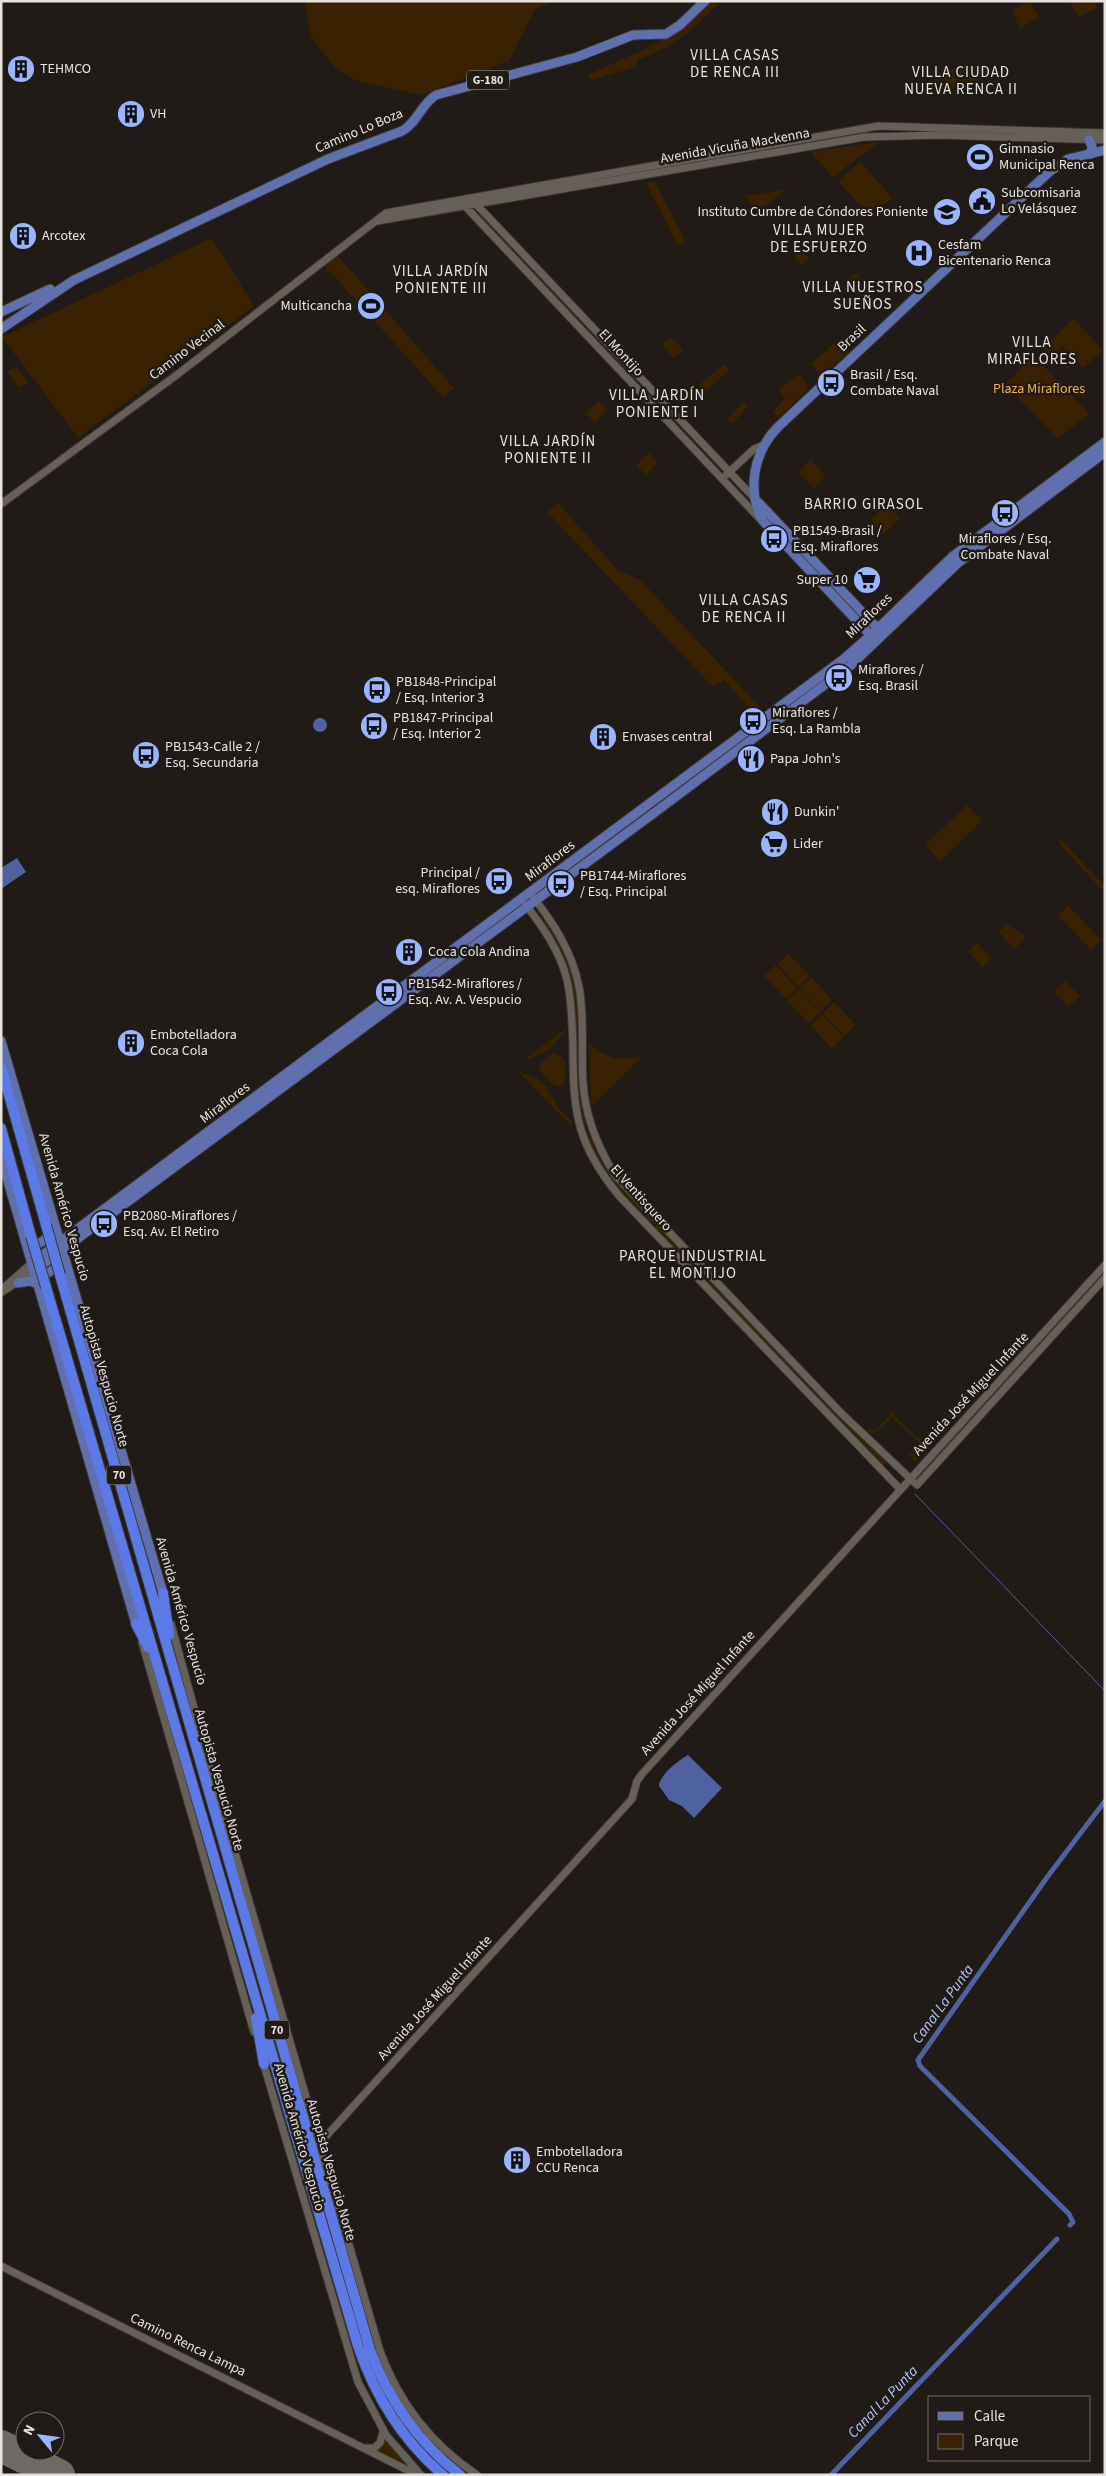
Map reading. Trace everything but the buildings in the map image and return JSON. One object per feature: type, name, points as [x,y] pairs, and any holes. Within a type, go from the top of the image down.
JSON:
[{"type":"highway","name":"Autopista Vespucio Norte","points":[[1,1067],[50,1224],[60,1275],[370,2350],[385,2386],[405,2419],[436,2455],[460,2475]]},
{"type":"highway","name":"Autopista Vespucio Norte","points":[[1,1128],[43,1286],[163,1678],[362,2360],[376,2392],[395,2422],[420,2453],[443,2475]]},
{"type":"highway","points":[[163,1593],[174,1675]]},
{"type":"highway","points":[[136,1624],[163,1678]]},
{"type":"highway","points":[[254,1992],[255,2015],[264,2064]]},
{"type":"main road","name":"Camino Lo Boza","points":[[1,312],[74,280],[328,159],[402,131],[412,124],[428,101],[436,95],[577,57],[633,35],[666,34],[680,25],[705,1]]},
{"type":"main road","points":[[1089,140],[1092,146],[1090,154]]},
{"type":"main road","name":"Brasil","points":[[757,501],[754,474],[756,460],[763,445],[774,431],[1049,172],[1065,160],[1105,150]]},
{"type":"main road","name":"Camino Lo Boza","points":[[1,329],[74,280]]},
{"type":"main road","name":"Miraflores","points":[[34,1266],[74,1235],[106,1219],[524,902],[658,810],[848,661],[880,632],[953,556],[1105,442]]},
{"type":"main road","name":"Miraflores","points":[[880,632],[958,563],[1105,452]]},
{"type":"main road","name":"El Montijo","points":[[757,501],[880,632]]},
{"type":"main road","name":"El Montijo","points":[[757,501],[760,514],[766,524],[873,639]]},
{"type":"main road","name":"Miraflores","points":[[533,896],[652,801],[848,661]]},
{"type":"main road","points":[[652,801],[658,810]]},
{"type":"main road","name":"Avenida Américo Vespucio","points":[[1,1041],[50,1224],[66,1264],[163,1593]]},
{"type":"main road","name":"Avenida Américo Vespucio","points":[[1,1157],[30,1241],[34,1266],[43,1286],[136,1624]]},
{"type":"main road","points":[[18,1283],[30,1281],[43,1286],[46,1274],[54,1267],[66,1264],[74,1235],[50,1224],[47,1237],[36,1245],[30,1241]]},
{"type":"street","name":"Avenida Vicuña Mackenna","points":[[386,213],[634,167],[889,125],[1105,133]]},
{"type":"street","name":"Avenida Vicuña Mackenna","points":[[374,222],[698,165],[884,135],[1105,140]]},
{"type":"street","points":[[696,157],[698,165]]},
{"type":"street","points":[[634,167],[636,176]]},
{"type":"street","points":[[586,176],[588,185]]},
{"type":"street","name":"El Montijo","points":[[469,198],[757,501]]},
{"type":"street","name":"El Montijo","points":[[458,199],[766,524]]},
{"type":"street","name":"Camino Vecinal","points":[[1,504],[184,370],[386,213]]},
{"type":"street","name":"Brasil","points":[[722,479],[754,449],[763,445]]},
{"type":"street","name":"El Ventisquero","points":[[533,896],[563,940],[579,985],[582,1020],[583,1083],[594,1136],[615,1175],[657,1222],[775,1345],[892,1463],[917,1485]]},
{"type":"street","name":"El Ventisquero","points":[[524,902],[550,939],[567,980],[572,1006],[574,1100],[584,1142],[605,1179],[900,1489]]},
{"type":"street","points":[[536,920],[546,913]]},
{"type":"street","points":[[650,1228],[657,1222]]},
{"type":"street","name":"Avenida José Miguel Infante","points":[[319,2144],[632,1798],[637,1781],[642,1774],[1105,1265]]},
{"type":"street","name":"Miraflores","points":[[1,1291],[18,1283],[34,1266]]},
{"type":"street","name":"Miraflores","points":[[1,1291],[34,1266]]},
{"type":"street","name":"Avenida José Miguel Infante","points":[[917,1485],[1105,1278]]},
{"type":"street","points":[[768,1351],[775,1345]]},
{"type":"street","points":[[933,1452],[940,1460]]},
{"type":"street","points":[[883,1471],[892,1463]]},
{"type":"street","name":"Avenida Américo Vespucio","points":[[163,1593],[213,1777],[375,2336],[388,2373],[405,2404],[427,2432],[447,2452],[477,2475]]},
{"type":"street","name":"Avenida Américo Vespucio","points":[[136,1624],[353,2369],[366,2400],[382,2430],[419,2475]]},
{"type":"street","name":"Camino Renca Lampa","points":[[1,2266],[419,2475]]},
{"type":"street","points":[[363,2447],[370,2448],[378,2445],[383,2438],[382,2430]]},
{"type":"green space","points":[[304,1],[557,1],[535,9],[509,61],[421,95],[357,81],[335,68],[311,37]]},
{"type":"green space","points":[[708,1],[720,1],[683,36],[662,49],[638,59],[635,67],[591,80],[587,75],[637,53],[667,36],[695,15]]},
{"type":"green space","points":[[1030,1],[1039,18],[1020,28],[1011,10]]},
{"type":"green space","points":[[1070,1],[1094,1],[1097,8],[1078,17]]},
{"type":"green space","points":[[965,64],[979,65],[979,89],[934,87],[937,78],[941,75]]},
{"type":"green space","points":[[879,142],[833,177],[812,154],[814,151]]},
{"type":"green space","points":[[860,161],[892,198],[870,217],[838,181]]},
{"type":"green space","points":[[655,182],[686,242],[678,246],[646,183]]},
{"type":"green space","points":[[787,189],[757,212],[745,196]]},
{"type":"green space","points":[[212,238],[254,306],[78,438],[2,337]]},
{"type":"green space","points":[[797,244],[809,258],[801,265],[790,251]]},
{"type":"green space","points":[[337,255],[454,388],[443,397],[324,265]]},
{"type":"green space","points":[[856,273],[863,281],[850,291],[844,283]]},
{"type":"green space","points":[[1074,319],[1103,350],[1083,368],[1063,346],[1051,357],[1042,348]]},
{"type":"green space","points":[[671,337],[683,350],[674,358],[662,345]]},
{"type":"green space","points":[[838,340],[849,352],[821,376],[811,364]]},
{"type":"green space","points":[[1063,348],[1076,362],[1068,370],[1054,356]]},
{"type":"green space","name":"Plaza Miraflores","points":[[1034,356],[1090,414],[1057,438],[1005,384]]},
{"type":"green space","points":[[724,364],[729,371],[703,393],[698,386]]},
{"type":"green space","points":[[16,366],[28,382],[19,388],[7,372]]},
{"type":"green space","points":[[799,374],[809,388],[778,418],[773,411],[785,398],[778,389]]},
{"type":"green space","points":[[599,401],[608,410],[595,422],[586,413]]},
{"type":"green space","points":[[743,402],[748,406],[732,424],[727,419]]},
{"type":"green space","points":[[558,431],[570,444],[560,453],[548,440]]},
{"type":"green space","points":[[649,453],[658,463],[646,475],[636,465]]},
{"type":"green space","points":[[811,460],[826,476],[814,488],[798,472]]},
{"type":"green space","points":[[558,503],[618,570],[640,580],[763,710],[756,715],[724,680],[713,687],[547,512]]},
{"type":"green space","points":[[887,504],[900,518],[883,534],[870,520]]},
{"type":"green space","points":[[967,805],[982,821],[940,861],[925,845]]},
{"type":"green space","points":[[1060,839],[1105,886],[1105,893],[1063,848],[1059,842]]},
{"type":"green space","points":[[1068,905],[1101,940],[1091,950],[1058,915]]},
{"type":"green space","points":[[546,919],[565,954],[577,992],[580,1019],[581,1086],[587,1126],[582,1128],[568,979],[541,922]]},
{"type":"green space","points":[[1007,924],[1026,937],[1014,949],[998,932]]},
{"type":"green space","points":[[977,943],[992,958],[983,967],[968,951]]},
{"type":"green space","points":[[788,953],[810,976],[798,987],[777,964]]},
{"type":"green space","points":[[776,965],[797,988],[786,999],[764,976]]},
{"type":"green space","points":[[811,977],[832,1000],[821,1011],[799,988]]},
{"type":"green space","points":[[1066,981],[1080,996],[1068,1007],[1054,992]]},
{"type":"green space","points":[[799,989],[820,1012],[808,1023],[787,1000]]},
{"type":"green space","points":[[834,1002],[856,1025],[844,1036],[823,1013]]},
{"type":"green space","points":[[822,1014],[844,1037],[832,1048],[810,1025]]},
{"type":"green space","points":[[566,1029],[549,1050],[529,1059],[527,1057]]},
{"type":"green space","points":[[589,1044],[615,1058],[621,1059],[644,1055],[591,1107]]},
{"type":"green space","points":[[555,1053],[566,1061],[565,1083],[559,1087],[552,1084],[546,1078],[540,1068],[540,1064],[551,1054]]},
{"type":"green space","points":[[517,1070],[543,1082],[561,1111],[571,1120],[573,1128]]},
{"type":"green space","points":[[589,1132],[604,1163],[655,1221],[651,1225],[620,1193],[600,1167],[584,1134]]},
{"type":"green space","points":[[657,1225],[771,1344],[767,1348],[653,1229]]},
{"type":"green space","points":[[1051,1329],[1053,1330],[938,1457],[937,1452]]},
{"type":"green space","points":[[774,1346],[886,1462],[881,1467],[770,1351]]},
{"type":"green space","points":[[964,1390],[972,1398],[942,1432],[938,1428],[964,1397]]},
{"type":"green space","points":[[891,1411],[895,1412],[893,1415],[920,1440],[922,1438],[930,1445],[915,1462],[909,1455],[920,1443],[892,1417],[873,1434],[868,1429],[876,1430],[890,1415]]},
{"type":"green space","points":[[384,2438],[411,2470],[371,2450]]},
{"type":"water","points":[[317,718],[323,718],[327,725],[323,732],[317,732],[313,728],[313,722]]},
{"type":"water","points":[[17,858],[26,872],[1,889],[1,868]]},
{"type":"water","points":[[688,1755],[722,1788],[694,1818],[682,1806],[669,1800],[659,1786],[666,1772]]},
{"type":"waterway","points":[[915,1494],[1105,1691]]},
{"type":"waterway","name":"Canal La Punta","points":[[1070,2225],[1073,2222],[1069,2214],[920,2066],[918,2060],[1048,1876],[1105,1801]]},
{"type":"waterway","name":"Canal La Punta","points":[[831,2475],[1057,2239]]},
{"type":"runway","points":[[1,2446],[59,2475]]},
{"type":"place","name":"TEHMCO","points":[[21,69]]},
{"type":"place","name":"VH","points":[[131,114]]},
{"type":"place","name":"Gimnasio Municipal Renca","points":[[980,157]]},
{"type":"place","name":"Subcomisaria Lo Velásquez","points":[[982,201]]},
{"type":"place","name":"Instituto Cumbre de Cóndores Poniente","points":[[947,212]]},
{"type":"place","name":"Arcotex","points":[[23,236]]},
{"type":"place","name":"Cesfam Bicentenario Renca","points":[[919,253]]},
{"type":"place","name":"Multicancha","points":[[371,306]]},
{"type":"place","name":"Brasil / Esq. Combate Naval","points":[[831,383]]},
{"type":"place","name":"Miraflores / Esq. Combate Naval","points":[[1005,513]]},
{"type":"place","name":"PB1549-Brasil / Esq. Miraflores","points":[[774,539]]},
{"type":"place","name":"Super 10","points":[[867,580]]},
{"type":"place","name":"Miraflores / Esq. Brasil","points":[[839,678]]},
{"type":"place","name":"PB1848-Principal / Esq. Interior 3","points":[[377,690]]},
{"type":"place","name":"Miraflores / Esq. La Rambla","points":[[753,721]]},
{"type":"place","name":"PB1847-Principal / Esq. Interior 2","points":[[374,726]]},
{"type":"place","name":"Envases central","points":[[603,737]]},
{"type":"place","name":"PB1543-Calle 2 / Esq. Secundaria","points":[[146,755]]},
{"type":"place","name":"Papa John's","points":[[751,759]]},
{"type":"place","name":"Dunkin'","points":[[775,812]]},
{"type":"place","name":"Lider","points":[[774,844]]},
{"type":"place","name":"Principal / esq. Miraflores","points":[[499,881]]},
{"type":"place","name":"PB1744-Miraflores / Esq. Principal","points":[[561,884]]},
{"type":"place","name":"Coca Cola Andina","points":[[409,952]]},
{"type":"place","name":"PB1542-Miraflores / Esq. Av. A. Vespucio","points":[[389,992]]},
{"type":"place","name":"Embotelladora Coca Cola","points":[[131,1043]]},
{"type":"place","name":"PB2080-Miraflores / Esq. Av. El Retiro","points":[[104,1224]]},
{"type":"place","name":"Embotelladora CCU Renca","points":[[517,2160]]},
{"type":"district","name":"VILLA CASAS DE RENCA III","points":[[735,64]]},
{"type":"district","name":"VILLA CIUDAD NUEVA RENCA II","points":[[961,80]]},
{"type":"district","name":"VILLA MUJER DE ESFUERZO","points":[[819,238]]},
{"type":"district","name":"VILLA JARDÍN PONIENTE III","points":[[441,280]]},
{"type":"district","name":"VILLA NUESTROS SUEÑOS","points":[[863,296]]},
{"type":"district","name":"VILLA MIRAFLORES","points":[[1032,350]]},
{"type":"district","name":"VILLA JARDÍN PONIENTE I","points":[[657,404]]},
{"type":"district","name":"VILLA JARDÍN PONIENTE II","points":[[548,450]]},
{"type":"district","name":"BARRIO GIRASOL","points":[[864,504]]},
{"type":"district","name":"VILLA CASAS DE RENCA II","points":[[744,608]]},
{"type":"district","name":"PARQUE INDUSTRIAL EL MONTIJO","points":[[693,1264]]}]
